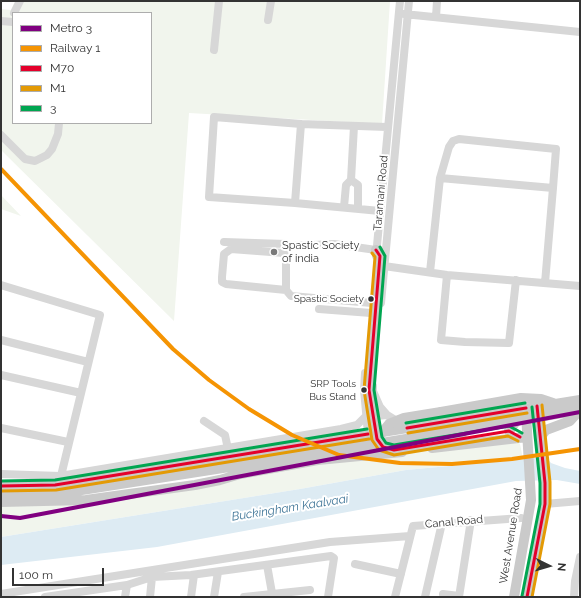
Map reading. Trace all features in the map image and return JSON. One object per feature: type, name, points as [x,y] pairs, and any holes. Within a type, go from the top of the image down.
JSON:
[{"type":"main road","points":[[376,250],[380,256],[369,390],[372,415],[378,439],[383,447],[394,450],[509,431],[524,437]]},
{"type":"main road","points":[[378,439],[389,424],[404,418],[521,398],[540,403],[580,400]]},
{"type":"main road","points":[[1,495],[56,494],[205,466],[227,458],[526,408],[540,403]]},
{"type":"main road","points":[[527,597],[545,504],[545,483],[539,439],[538,417],[540,403]]},
{"type":"main road","name":"West Avenue Road","points":[[514,597],[528,518],[531,483],[529,460],[522,420],[526,408]]},
{"type":"main road","points":[[1,495],[86,500],[195,485],[242,469],[580,410]]},
{"type":"main road","points":[[539,439],[546,430],[570,421],[580,410]]},
{"type":"main road","points":[[509,431],[522,420]]},
{"type":"main road","points":[[227,458],[242,469],[318,460],[394,454],[468,443],[524,437]]},
{"type":"main road","points":[[1,495],[60,480],[205,466]]},
{"type":"street","points":[[15,12],[20,1]]},
{"type":"street","points":[[214,50],[219,1]]},
{"type":"street","points":[[268,20],[271,1]]},
{"type":"street","name":"Taramani Road","points":[[387,415],[380,407],[373,391],[403,14],[400,1]]},
{"type":"street","name":"Taramani Road","points":[[368,434],[365,418],[364,390],[387,128],[403,14],[409,1]]},
{"type":"street","points":[[436,17],[438,1]]},
{"type":"street","points":[[403,14],[580,32]]},
{"type":"street","points":[[380,211],[209,196],[214,117],[301,124],[387,128]]},
{"type":"street","points":[[1,135],[25,159],[35,161],[47,155],[52,149],[58,134],[59,124]]},
{"type":"street","points":[[295,203],[301,124]]},
{"type":"street","points":[[344,207],[346,185],[351,180],[354,126]]},
{"type":"street","points":[[430,272],[440,178],[449,147],[453,141],[459,139],[556,149],[545,283]]},
{"type":"street","points":[[440,178],[553,188]]},
{"type":"street","points":[[351,180],[358,185],[358,209]]},
{"type":"street","points":[[224,242],[286,244],[292,246],[334,244],[376,250]]},
{"type":"street","points":[[286,290],[226,284],[222,282],[224,254],[231,249],[284,253],[286,256],[286,290],[291,296],[372,302]]},
{"type":"street","points":[[384,266],[447,275],[580,286]]},
{"type":"street","points":[[447,275],[441,340],[509,343],[516,280]]},
{"type":"street","points":[[1,285],[100,315],[60,480]]},
{"type":"street","points":[[319,309],[371,313]]},
{"type":"street","points":[[1,340],[88,362]]},
{"type":"street","points":[[1,375],[81,393]]},
{"type":"street","points":[[1,474],[60,480],[227,458],[357,425],[365,418],[387,415],[407,428]]},
{"type":"street","points":[[204,421],[225,435],[227,458]]},
{"type":"street","points":[[1,428],[68,442]]},
{"type":"street","points":[[545,504],[580,501]]},
{"type":"street","name":"Canal Road","points":[[395,597],[413,526],[471,520],[521,518]]},
{"type":"street","points":[[443,594],[459,597],[471,520]]},
{"type":"street","points":[[425,597],[442,523]]},
{"type":"street","points":[[1,594],[330,542],[410,536]]},
{"type":"street","points":[[45,597],[127,585],[152,577],[194,575],[332,556],[334,558],[328,597]]},
{"type":"street","points":[[574,597],[575,581],[580,557]]},
{"type":"street","points":[[355,564],[401,574]]},
{"type":"street","points":[[267,565],[272,593]]},
{"type":"street","points":[[214,597],[218,572]]},
{"type":"street","points":[[191,597],[194,575]]},
{"type":"street","points":[[150,597],[152,577]]},
{"type":"street","points":[[125,597],[127,585]]},
{"type":"street","points":[[104,597],[106,588]]},
{"type":"street","points":[[244,597],[272,593],[299,594],[310,590]]},
{"type":"shaded area","points":[[15,1],[390,1],[382,124],[189,113],[174,321],[1,150],[1,9],[11,10]]},
{"type":"shaded area","points":[[1,195],[21,216],[1,209]]},
{"type":"shaded area","points":[[517,440],[520,444],[523,459],[406,470],[300,489],[1,537],[1,506],[254,475],[442,446]]},
{"type":"water","name":"Buckingham Kaalvaai","points":[[546,457],[551,463],[580,471],[580,484],[557,480],[516,481],[157,547],[1,565],[1,537],[300,489],[406,470]]},
{"type":"metro line","name":"3","points":[[1,516],[20,518],[580,412]]},
{"type":"rail line","name":"1","points":[[1,169],[173,349],[209,380],[249,409],[292,435],[339,455],[400,463],[452,464],[512,459],[580,449]]},
{"type":"transit line","name":"3","points":[[380,247],[385,256],[374,390],[382,437],[386,443],[394,445],[509,426],[522,433]]},
{"type":"transit line","name":"M70","points":[[376,250],[380,256],[369,390],[377,439],[383,447],[394,450],[509,431],[520,437]]},
{"type":"transit line","name":"M1","points":[[372,253],[375,257],[364,390],[372,440],[379,450],[394,455],[508,436],[518,441]]},
{"type":"transit line","name":"3","points":[[406,423],[525,403]]},
{"type":"transit line","name":"M1","points":[[532,597],[550,504],[550,482],[542,405]]},
{"type":"transit line","name":"M70","points":[[527,597],[545,504],[545,483],[537,406]]},
{"type":"transit line","name":"3","points":[[522,596],[540,504],[540,483],[532,407]]},
{"type":"transit line","name":"M70","points":[[407,428],[526,408]]},
{"type":"transit line","name":"M1","points":[[408,433],[527,413]]},
{"type":"transit line","name":"3","points":[[1,481],[55,480],[367,429]]},
{"type":"transit line","name":"M70","points":[[1,486],[55,485],[368,434]]},
{"type":"transit line","name":"M1","points":[[1,491],[56,490],[369,439]]},
{"type":"place","name":"Spastic Society of india","points":[[274,252]]},
{"type":"place","name":"Spastic Society","points":[[371,299]]},
{"type":"place","name":"SRP Tools Bus Stand","points":[[364,390]]}]
